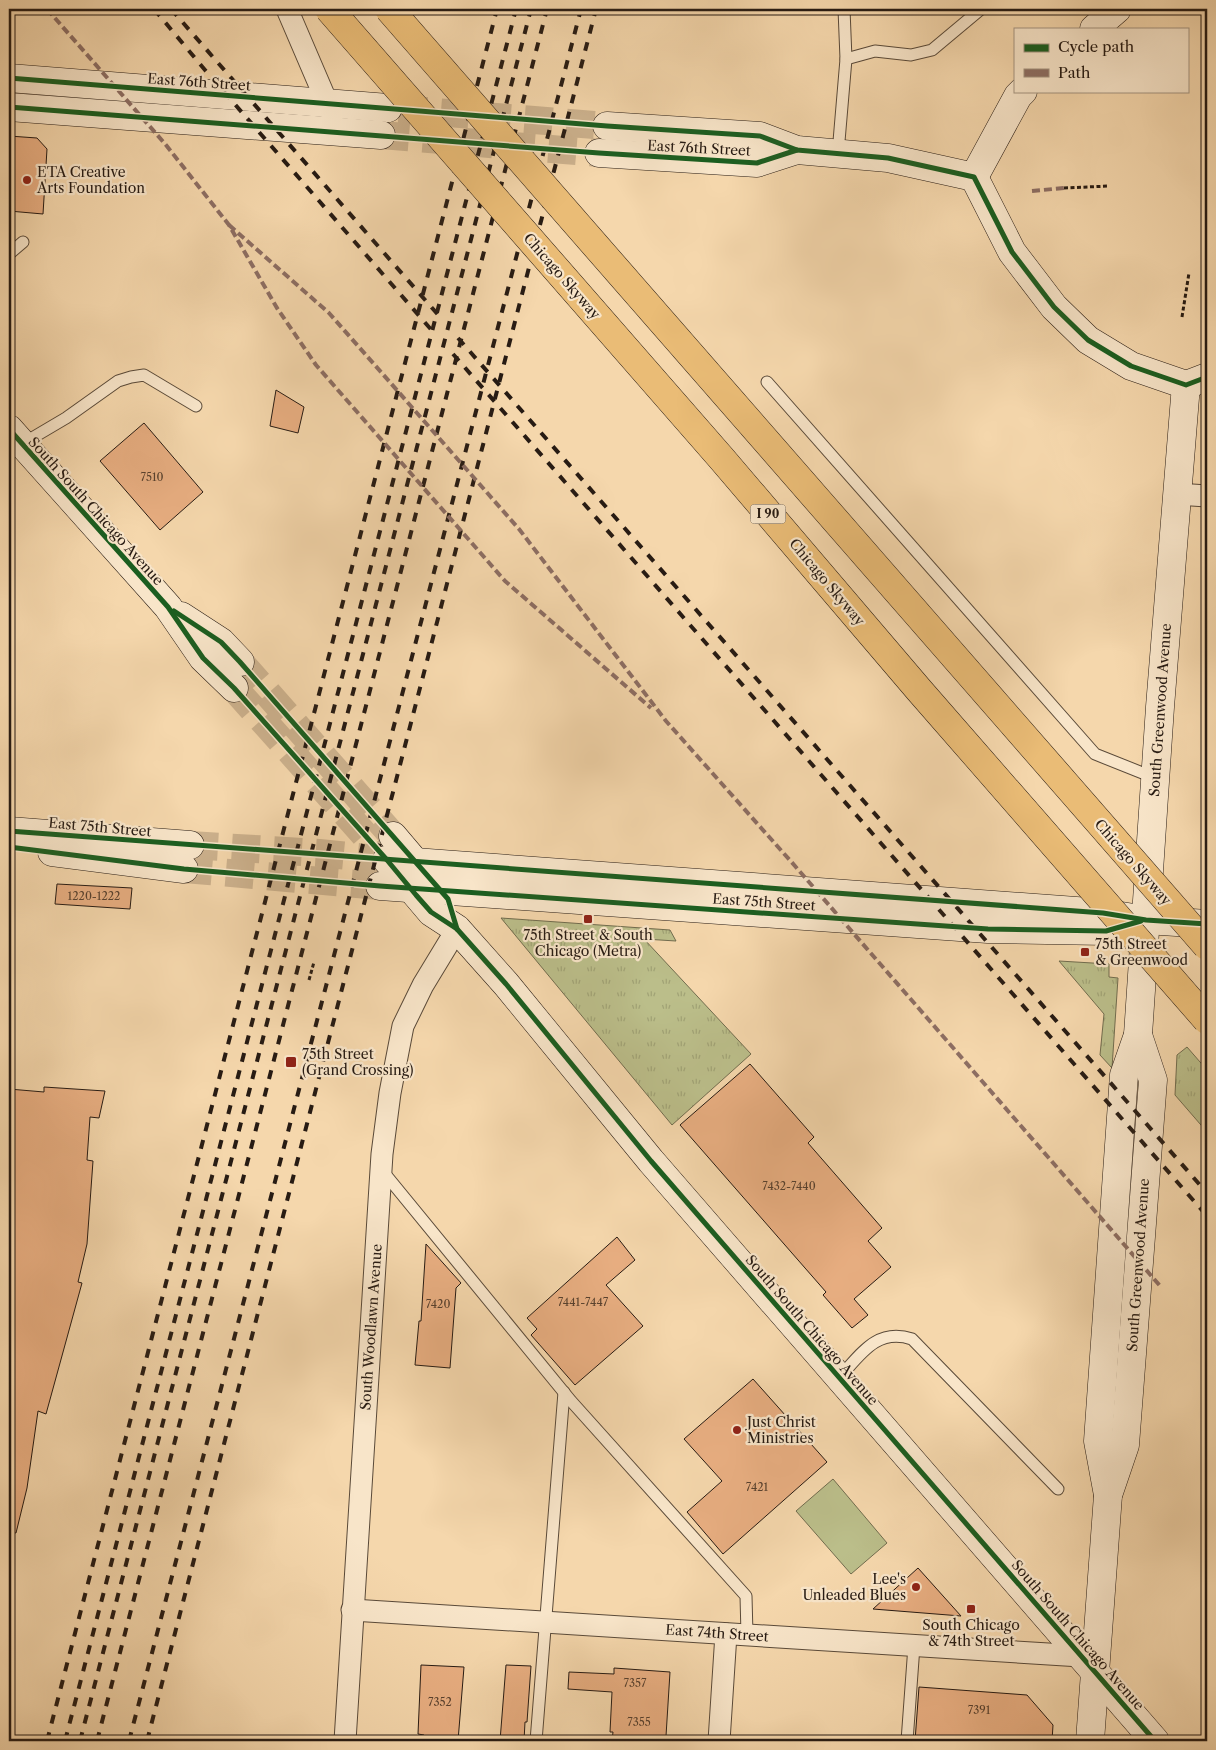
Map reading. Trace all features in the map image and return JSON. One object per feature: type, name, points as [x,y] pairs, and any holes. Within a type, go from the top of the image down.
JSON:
[{"type":"highway","name":"Chicago Skyway","points":[[329,9],[722,459],[919,690],[1207,1020]]},
{"type":"highway","name":"Chicago Skyway","points":[[388,9],[1207,946]]},
{"type":"street","points":[[287,9],[340,132]]},
{"type":"street","points":[[1095,28],[1117,9]]},
{"type":"street","name":"East 76th Street","points":[[9,78],[388,108]]},
{"type":"street","points":[[1022,92],[974,176],[1012,252],[1054,307],[1088,340],[1131,366],[1197,381]]},
{"type":"street","points":[[9,107],[381,135]]},
{"type":"street","name":"East 76th Street","points":[[606,126],[760,136],[797,150],[888,158],[974,176]]},
{"type":"street","name":"East 76th Street","points":[[599,154],[757,163],[797,150]]},
{"type":"street","name":"South Greenwood Avenue","points":[[1090,1741],[1088,1664],[1108,1495],[1098,1442],[1124,1075],[1138,1035],[1155,778],[1177,494],[1197,381]]},
{"type":"street","name":"South South Chicago Avenue","points":[[15,437],[168,607],[204,658],[234,688]]},
{"type":"street","points":[[1177,494],[1207,496]]},
{"type":"street","name":"South South Chicago Avenue","points":[[168,607],[221,642],[240,662]]},
{"type":"street","name":"East 75th Street","points":[[9,831],[187,857],[9,847]]},
{"type":"street","name":"South South Chicago Avenue","points":[[457,929],[448,899],[415,861],[390,848],[410,888],[431,912],[457,929],[506,984],[651,1161],[1155,1741]]},
{"type":"street","name":"East 75th Street","points":[[415,861],[1103,912],[1146,920],[1207,924]]},
{"type":"street","name":"East 75th Street","points":[[380,886],[988,929],[1106,931],[1146,920]]},
{"type":"street","name":"South Woodlawn Avenue","points":[[344,1741],[381,1169],[390,1093],[403,1026],[423,986],[457,929]]},
{"type":"street","name":"East 74th Street","points":[[352,1610],[914,1646],[1088,1664]]},
{"type":"street","points":[[719,1741],[726,1634]]},
{"type":"lane","points":[[838,153],[846,59],[844,9]]},
{"type":"lane","points":[[846,59],[875,51],[911,55],[932,50],[981,9]]},
{"type":"lane","points":[[9,254],[23,242]]},
{"type":"lane","points":[[15,437],[66,418],[118,381],[131,377],[144,375],[196,406]]},
{"type":"lane","points":[[767,382],[1095,754],[1155,778]]},
{"type":"lane","points":[[381,1169],[564,1392],[746,1596],[747,1635]]},
{"type":"lane","points":[[839,1378],[868,1346],[876,1340],[900,1335],[912,1339],[1058,1489]]},
{"type":"lane","points":[[536,1741],[544,1622],[564,1392]]},
{"type":"lane","points":[[907,1741],[914,1646]]},
{"type":"path","points":[[1064,188],[1109,186]]},
{"type":"path","points":[[1182,316],[1189,273]]},
{"type":"path","points":[[309,980],[314,962]]},
{"type":"green space","points":[[501,918],[670,930],[676,941],[644,939],[751,1054],[672,1125]]},
{"type":"green space","points":[[1059,961],[1109,964],[1109,977],[1118,978],[1112,1068],[1100,1055],[1104,1014]]},
{"type":"green space","points":[[1187,1047],[1207,1070],[1207,1132],[1175,1095],[1177,1055]]},
{"type":"green space","points":[[833,1479],[887,1543],[851,1574],[796,1511]]},
{"type":"building","name":"ETA Creative Arts Foundation","points":[[9,136],[37,138],[47,149],[43,214],[9,211]]},
{"type":"building","points":[[276,390],[304,407],[298,433],[270,426]]},
{"type":"building","points":[[144,423],[203,492],[160,530],[100,461]]},
{"type":"building","points":[[57,884],[132,888],[130,909],[55,904]]},
{"type":"building","points":[[750,1064],[814,1137],[808,1143],[882,1228],[868,1241],[891,1267],[854,1299],[868,1315],[852,1328],[823,1295],[826,1292],[680,1125]]},
{"type":"building","points":[[44,1087],[105,1091],[99,1118],[90,1117],[87,1160],[93,1161],[87,1244],[78,1282],[82,1283],[46,1414],[38,1411],[27,1488],[16,1533],[9,1532],[9,1089],[44,1092]]},
{"type":"building","points":[[617,1237],[635,1260],[606,1285],[643,1326],[575,1385],[531,1335],[537,1329],[527,1318]]},
{"type":"building","points":[[426,1244],[461,1283],[456,1288],[450,1368],[415,1365],[419,1321],[421,1321]]},
{"type":"building","points":[[753,1379],[827,1462],[723,1554],[687,1512],[722,1481],[684,1439]]},
{"type":"building","name":"Lee's Unleaded Blues","points":[[918,1568],[961,1616],[873,1609]]},
{"type":"building","points":[[421,1665],[464,1667],[458,1741],[423,1739],[424,1735],[418,1734]]},
{"type":"building","points":[[506,1665],[531,1666],[524,1741],[500,1741]]},
{"type":"building","points":[[614,1668],[670,1672],[666,1736],[663,1736],[662,1741],[612,1741],[613,1732],[610,1732],[612,1692],[568,1689],[569,1672],[614,1674]]},
{"type":"building","points":[[919,1687],[1027,1695],[1053,1725],[1052,1741],[915,1741]]},
{"type":"tunnel","points":[[399,109],[607,126]]},
{"type":"tunnel","points":[[381,135],[599,153]]},
{"type":"tunnel","points":[[240,662],[393,836]]},
{"type":"tunnel","points":[[234,688],[387,860]]},
{"type":"tunnel","points":[[190,845],[319,853],[387,860]]},
{"type":"tunnel","points":[[184,869],[380,886]]},
{"type":"railway","points":[[154,9],[435,334]]},
{"type":"railway","points":[[171,9],[440,317]]},
{"type":"railway","points":[[47,1741],[497,9]]},
{"type":"railway","points":[[65,1741],[516,9]]},
{"type":"railway","points":[[80,1741],[531,9]]},
{"type":"railway","points":[[97,1741],[547,9]]},
{"type":"railway","points":[[129,1741],[581,9]]},
{"type":"railway","points":[[147,1741],[596,9]]},
{"type":"railway","points":[[458,338],[1207,1193]]},
{"type":"railway","points":[[453,354],[1207,1216]]},
{"type":"marked path","points":[[47,9],[166,145],[229,225],[277,308],[316,365],[505,581],[651,708]]},
{"type":"marked path","points":[[1032,191],[1064,188]]},
{"type":"marked path","points":[[229,225],[329,313],[519,529],[666,721],[795,866],[1161,1287]]},
{"type":"cycle path","points":[[9,78],[607,126],[760,136],[797,150],[888,158],[974,177],[1012,252],[1054,307],[1088,340],[1131,366],[1186,385],[1207,377]]},
{"type":"cycle path","points":[[9,107],[599,153],[757,163],[797,150]]},
{"type":"cycle path","points":[[9,429],[168,607],[203,658],[234,688],[431,912],[457,929],[506,984],[651,1161],[1155,1741]]},
{"type":"cycle path","points":[[174,611],[221,642],[240,662],[448,899],[457,929]]},
{"type":"cycle path","points":[[9,831],[1103,913],[1146,920],[1207,924]]},
{"type":"cycle path","points":[[9,847],[184,869],[380,886],[988,929],[1106,931],[1141,921]]},
{"type":"place","name":"ETA Creative Arts Foundation","points":[[27,180]]},
{"type":"place","name":"75th Street & South Chicago (Metra)","points":[[588,919]]},
{"type":"place","name":"75th Street & Greenwood","points":[[1085,952]]},
{"type":"place","name":"75th Street (Grand Crossing)","points":[[291,1062]]},
{"type":"place","name":"Just Christ Ministries","points":[[737,1430]]},
{"type":"place","name":"Lee's Unleaded Blues","points":[[916,1587]]},
{"type":"place","name":"South Chicago & 74th Street","points":[[971,1609]]}]
